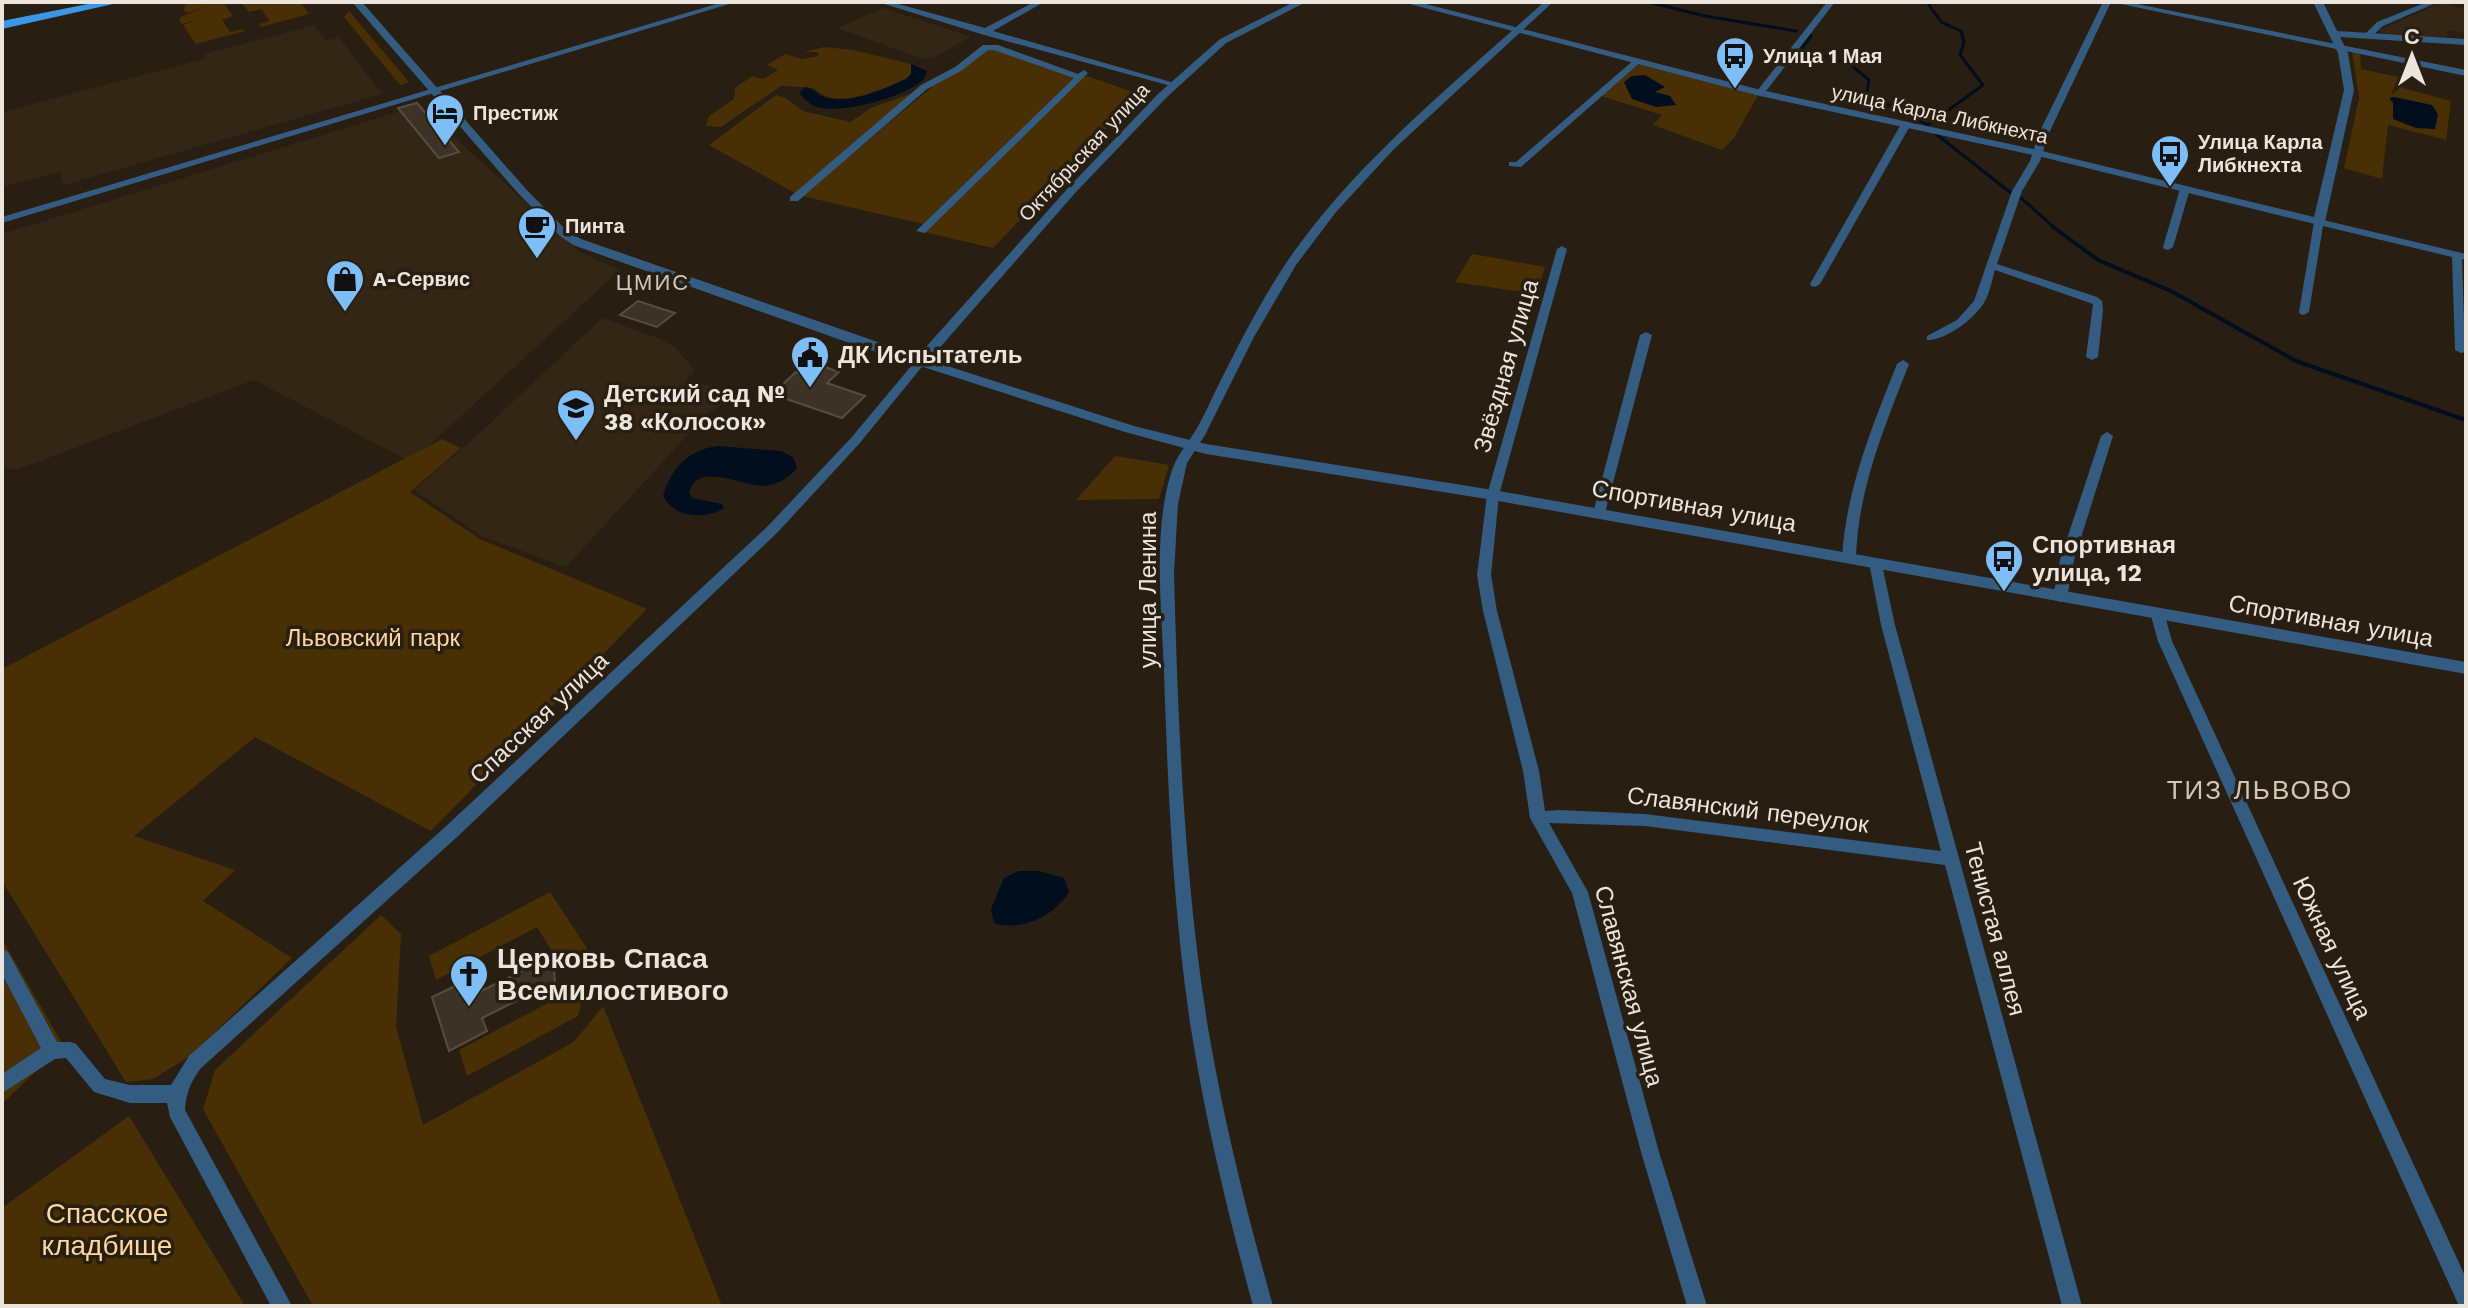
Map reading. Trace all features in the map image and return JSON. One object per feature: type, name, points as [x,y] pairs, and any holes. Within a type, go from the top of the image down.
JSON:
[{"type":"main road","points":[[2,25],[116,2]]},
{"type":"street","name":"Спортивная улица","points":[[357,2],[521,190],[564,234],[577,242],[1102,420],[1191,445],[1599,513],[2158,616],[2466,668]]},
{"type":"street","points":[[2,220],[732,2]]},
{"type":"street","points":[[882,2],[1174,84]]},
{"type":"street","points":[[984,32],[1040,2]]},
{"type":"street","name":"Октябрьская улица","points":[[921,361],[1072,190],[1174,84],[1223,41],[1301,2]]},
{"type":"street","name":"улица Карла Либкнехта","points":[[1407,2],[1760,93],[2038,153],[2462,256]]},
{"type":"street","name":"улица Ленина","points":[[1263,1306],[1226,1168],[1207,1072],[1185,875],[1175,759],[1170,533],[1174,485],[1181,462],[1279,285],[1319,226],[1391,145],[1549,2]]},
{"type":"street","points":[[1760,93],[1831,2]]},
{"type":"street","points":[[1931,338],[1961,322],[1981,296],[2017,191],[2038,153],[2054,111],[2107,2]]},
{"type":"street","points":[[2115,2],[2466,73]]},
{"type":"street","points":[[2304,312],[2319,222],[2348,96],[2341,48],[2318,2]]},
{"type":"street","points":[[2367,36],[2380,24],[2434,2]]},
{"type":"street","points":[[2334,34],[2466,42]]},
{"type":"street","points":[[794,199],[924,87],[958,69],[986,47],[995,47],[1079,77]]},
{"type":"street","points":[[1512,164],[1518,165],[1638,61]]},
{"type":"street","points":[[921,231],[1097,63]]},
{"type":"street","points":[[1815,284],[1905,126]]},
{"type":"street","points":[[2168,247],[2185,189]]},
{"type":"street","name":"Звёздная улица","points":[[1493,495],[1562,249]]},
{"type":"street","points":[[2461,350],[2462,256]]},
{"type":"street","points":[[1991,265],[2085,295],[2098,303],[2092,357]]},
{"type":"street","points":[[1599,513],[1646,335]]},
{"type":"street","name":"Спасская улица","points":[[176,1094],[195,1062],[450,833],[772,530],[855,441],[921,361]]},
{"type":"street","points":[[1849,558],[1849,527],[1855,500],[1903,364]]},
{"type":"street","points":[[2060,597],[2067,560],[2107,436]]},
{"type":"street","name":"Славянская улица","points":[[1493,495],[1484,575],[1490,611],[1531,771],[1538,818],[1580,892],[1650,1152],[1697,1306]]},
{"type":"street","name":"Тенистая аллея","points":[[1876,563],[1888,625],[2072,1306]]},
{"type":"street","name":"Южная улица","points":[[2158,616],[2172,655],[2466,1300]]},
{"type":"street","name":"Славянский переулок","points":[[1538,818],[1560,816],[1645,820],[1951,859]]},
{"type":"street","points":[[2,957],[52,1051]]},
{"type":"street","points":[[2,1084],[52,1051],[70,1050],[100,1086],[130,1094],[176,1094],[176,1111],[282,1306]]},
{"type":"shaded area","points":[[2443,2],[2466,10],[2466,33],[2446,30],[2448,36],[2444,38],[2383,33],[2379,30]]},
{"type":"shaded area","points":[[883,8],[971,37],[933,58],[920,58],[837,28]]},
{"type":"shaded area","points":[[314,25],[326,40],[339,37],[382,94],[64,185],[60,172],[2,187],[2,112],[207,58],[205,54]]},
{"type":"shaded area","name":"ЦМИС","points":[[420,105],[578,251],[620,270],[411,462],[254,380],[16,470],[2,467],[2,234]]},
{"type":"shaded area","name":"Детский сад № 38 «Колосок»","points":[[602,318],[663,340],[676,348],[695,371],[687,379],[735,394],[705,416],[566,567],[483,537],[414,490],[471,441]]},
{"type":"green space","points":[[223,2],[233,16],[222,20],[230,32],[245,31],[196,44],[183,25],[198,20],[182,24],[179,18],[207,6],[187,13],[185,5]]},
{"type":"green space","points":[[241,2],[300,2],[309,14],[261,27],[259,24],[270,21],[261,9],[249,12]]},
{"type":"green space","points":[[349,11],[409,82],[400,85],[344,17]]},
{"type":"green space","points":[[824,47],[853,50],[911,64],[911,74],[884,88],[846,98],[823,95],[814,88],[781,86],[721,127],[706,126],[709,116],[734,99],[735,88],[752,76],[763,79],[778,70],[767,65],[785,54],[801,59],[819,56],[817,52],[804,52]]},
{"type":"green space","points":[[989,48],[1076,77],[923,224],[802,196],[933,86]]},
{"type":"green space","points":[[2352,52],[2360,53],[2361,69],[2403,78],[2403,88],[2451,101],[2446,140],[2388,125],[2382,179],[2344,168],[2359,98]]},
{"type":"green space","points":[[1639,64],[1758,95],[1734,138],[1722,150],[1653,125],[1662,115],[1601,96]]},
{"type":"green space","points":[[1084,75],[1139,94],[993,248],[924,232]]},
{"type":"green space","points":[[776,95],[786,98],[803,111],[850,122],[871,108],[914,95],[795,193],[709,145]]},
{"type":"green space","points":[[1472,254],[1545,267],[1536,294],[1455,282]]},
{"type":"green space","name":"Львовский парк","points":[[442,439],[461,448],[410,492],[480,539],[647,609],[431,831],[255,737],[134,836],[235,870],[203,901],[292,958],[190,1056],[153,1079],[126,1082],[2,881],[2,669]]},
{"type":"green space","points":[[1115,456],[1169,465],[1159,499],[1076,500]]},
{"type":"green space","points":[[550,892],[590,953],[563,969],[537,927],[436,980],[429,956]]},
{"type":"green space","points":[[381,915],[401,934],[396,1027],[423,1125],[574,1042],[603,1006],[722,1306],[313,1306],[203,1109],[215,1070]]},
{"type":"green space","points":[[2,939],[63,1045],[2,1104]]},
{"type":"green space","points":[[586,983],[578,1016],[467,1076],[459,1050]]},
{"type":"green space","name":"Спасское кладбище","points":[[129,1116],[245,1306],[2,1306],[2,1208]]},
{"type":"water","points":[[911,64],[927,71],[924,79],[903,92],[871,103],[839,109],[825,108],[812,105],[799,93],[805,87],[827,98],[857,97],[906,79],[911,74]]},
{"type":"water","points":[[1645,75],[1665,87],[1655,92],[1670,96],[1676,105],[1656,107],[1632,99],[1624,82],[1632,76]]},
{"type":"water","points":[[2389,98],[2432,105],[2438,114],[2435,129],[2416,128],[2393,119],[2393,103]]},
{"type":"water","points":[[718,446],[781,451],[793,457],[797,468],[782,480],[764,486],[722,478],[701,478],[689,493],[692,498],[722,504],[724,508],[699,515],[674,509],[663,496],[676,468],[698,451]]},
{"type":"water","points":[[1019,871],[1039,871],[1064,878],[1069,892],[1055,908],[1036,920],[1015,925],[994,923],[991,909],[1004,878]]},
{"type":"building","points":[[417,103],[459,152],[439,158],[398,108]]},
{"type":"building","points":[[638,301],[675,313],[657,327],[620,315]]},
{"type":"building","name":"ДК Испытатель","points":[[825,367],[839,372],[827,383],[865,396],[842,418],[772,394],[796,372],[813,378]]},
{"type":"building","name":"Церковь Спаса Всемилостивого","points":[[547,959],[554,969],[555,982],[482,1018],[487,1031],[449,1051],[432,997],[470,979],[475,994]]},
{"type":"waterway","points":[[1648,2],[1705,16],[1796,31]]},
{"type":"waterway","points":[[1811,36],[1801,49],[1850,64],[1869,80],[1867,92],[1871,96],[1928,125],[1983,85],[1960,55],[1964,42],[1961,31],[1941,22],[1927,2]]},
{"type":"waterway","points":[[1936,134],[2011,193]]},
{"type":"waterway","points":[[2021,198],[2056,229]]},
{"type":"waterway","points":[[2053,227],[2098,260],[2171,291],[2296,361],[2466,420]]},
{"type":"place","name":"Улица 1 Мая","points":[[1735,90]]},
{"type":"place","name":"Престиж","points":[[445,147]]},
{"type":"place","name":"Улица Карла Либкнехта","points":[[2170,188]]},
{"type":"place","name":"Пинта","points":[[537,260]]},
{"type":"place","name":"A-Сервис","points":[[345,313]]},
{"type":"place","name":"ДК Испытатель","points":[[810,389]]},
{"type":"place","name":"Детский сад № 38 «Колосок»","points":[[576,442]]},
{"type":"place","name":"Спортивная улица, 12","points":[[2004,593]]},
{"type":"place","name":"Церковь Спаса Всемилостивого","points":[[469,1008]]},
{"type":"district","name":"ЦМИС","points":[[653,282]]},
{"type":"district","name":"ТИЗ ЛЬВОВО","points":[[2260,790]]}]
